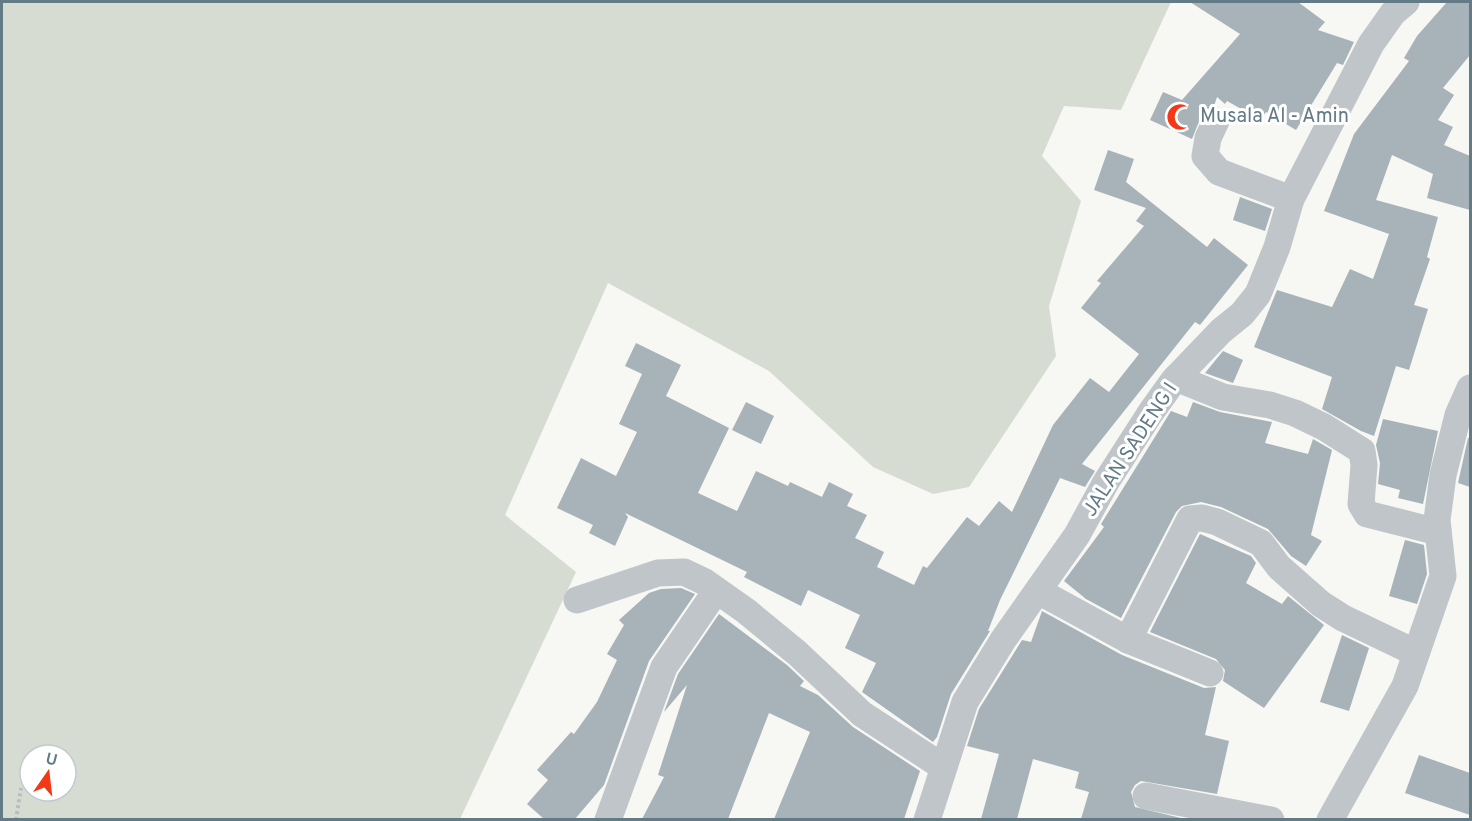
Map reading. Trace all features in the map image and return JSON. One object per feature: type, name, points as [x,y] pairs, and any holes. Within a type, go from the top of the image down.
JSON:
[{"type":"street","name":"JALAN SADENG I","points":[[927,819],[965,702],[1003,640],[1040,592],[1077,535],[1112,472],[1176,378],[1221,331],[1242,314],[1258,294],[1277,247],[1291,199],[1371,44],[1393,13],[1406,2]]},
{"type":"street","points":[[1216,121],[1208,138],[1205,156],[1219,172],[1291,199]]},
{"type":"street","points":[[1176,378],[1223,397],[1270,405],[1324,427],[1362,452],[1364,465],[1361,504],[1367,514],[1438,532]]},
{"type":"street","points":[[1330,819],[1405,686],[1443,576],[1438,532],[1443,476],[1458,415],[1470,388]]},
{"type":"street","points":[[1128,640],[1190,519],[1202,518],[1261,543],[1279,567],[1321,604],[1343,618],[1416,652]]},
{"type":"street","points":[[577,600],[658,573],[684,572],[716,591],[797,653],[862,714],[943,767]]},
{"type":"street","points":[[608,819],[664,667],[716,591]]},
{"type":"street","points":[[1040,592],[1128,640],[1210,673]]},
{"type":"street","points":[[1146,796],[1271,819]]},
{"type":"path","points":[[16,819],[19,803]]},
{"type":"shaded area","points":[[2,2],[1171,2],[1121,110],[1064,106],[1042,156],[1081,201],[1049,306],[1056,356],[969,487],[933,494],[873,467],[769,371],[608,283],[505,515],[576,572],[460,819],[2,820]]},
{"type":"building","points":[[1190,2],[1298,2],[1325,22],[1318,30],[1354,42],[1343,65],[1337,63],[1296,130],[1266,112],[1261,120],[1227,101],[1225,104],[1217,97],[1214,106],[1202,114],[1192,139],[1150,120],[1163,92],[1182,100],[1240,34]]},
{"type":"building","points":[[1447,2],[1470,2],[1470,55],[1443,88],[1454,95],[1438,120],[1453,127],[1444,145],[1470,156],[1470,210],[1427,198],[1433,174],[1392,155],[1376,200],[1438,217],[1427,257],[1430,259],[1414,305],[1428,309],[1409,370],[1396,366],[1374,436],[1322,409],[1332,377],[1254,347],[1277,290],[1332,307],[1350,269],[1373,279],[1389,234],[1324,211],[1354,134],[1409,61],[1404,58],[1417,36]]},
{"type":"building","points":[[1108,150],[1134,159],[1126,182],[1207,247],[1214,238],[1248,265],[1200,325],[1195,322],[1082,464],[1095,471],[1085,487],[1060,478],[1000,600],[988,631],[990,631],[951,694],[937,737],[933,742],[862,692],[876,663],[845,648],[860,615],[808,590],[801,606],[744,577],[747,572],[625,513],[628,517],[615,546],[589,533],[593,525],[557,508],[581,458],[616,476],[637,432],[619,424],[642,374],[625,366],[636,343],[681,365],[666,396],[729,428],[698,493],[737,511],[756,471],[788,486],[790,482],[822,497],[829,482],[853,494],[847,506],[867,515],[855,538],[884,552],[877,567],[914,585],[923,566],[927,568],[967,517],[979,526],[999,501],[1012,512],[1053,425],[1090,378],[1109,392],[1139,354],[1081,308],[1101,283],[1097,281],[1144,226],[1136,221],[1146,208],[1094,190]]},
{"type":"building","points":[[1240,197],[1272,209],[1265,231],[1233,220]]},
{"type":"building","points":[[1223,351],[1243,360],[1233,383],[1205,373]]},
{"type":"building","points":[[746,402],[774,416],[761,444],[732,430]]},
{"type":"building","points":[[1193,402],[1220,412],[1272,422],[1265,443],[1308,454],[1313,439],[1332,450],[1311,535],[1322,541],[1306,566],[1291,556],[1268,529],[1221,507],[1201,502],[1182,506],[1176,512],[1121,618],[1086,599],[1064,581],[1104,527],[1101,524],[1171,411],[1187,417]]},
{"type":"building","points":[[1383,419],[1438,431],[1423,504],[1398,498],[1400,490],[1378,484],[1380,463],[1376,445]]},
{"type":"building","points":[[1468,438],[1470,438],[1470,487],[1458,483]]},
{"type":"building","points":[[1200,534],[1251,556],[1256,563],[1246,583],[1282,604],[1288,596],[1324,625],[1264,708],[1223,681],[1225,670],[1216,659],[1150,632]]},
{"type":"building","points":[[1405,540],[1424,545],[1427,574],[1417,604],[1389,596]]},
{"type":"building","points":[[681,588],[695,594],[649,661],[604,785],[575,819],[544,819],[527,804],[548,780],[537,770],[571,732],[574,734],[597,702],[617,660],[607,654],[624,625],[619,620],[649,593],[661,589]]},
{"type":"building","points":[[1042,611],[1122,655],[1204,688],[1216,687],[1205,735],[1229,741],[1217,794],[1141,781],[1131,792],[1135,807],[1185,819],[1081,819],[1089,792],[1075,788],[1079,772],[1033,759],[1017,819],[981,819],[999,754],[967,746],[979,709],[1022,640],[1031,642]]},
{"type":"building","points":[[719,614],[787,665],[804,681],[800,686],[818,695],[853,727],[920,771],[904,819],[774,819],[810,732],[769,713],[728,819],[642,819],[664,777],[658,775],[687,685],[664,712],[678,674]]},
{"type":"building","points":[[1342,635],[1369,648],[1349,711],[1320,702]]},
{"type":"building","points":[[1419,755],[1470,773],[1470,815],[1405,793]]},
{"type":"place","name":"Musala Al - Amin","points":[[1180,117]]}]
